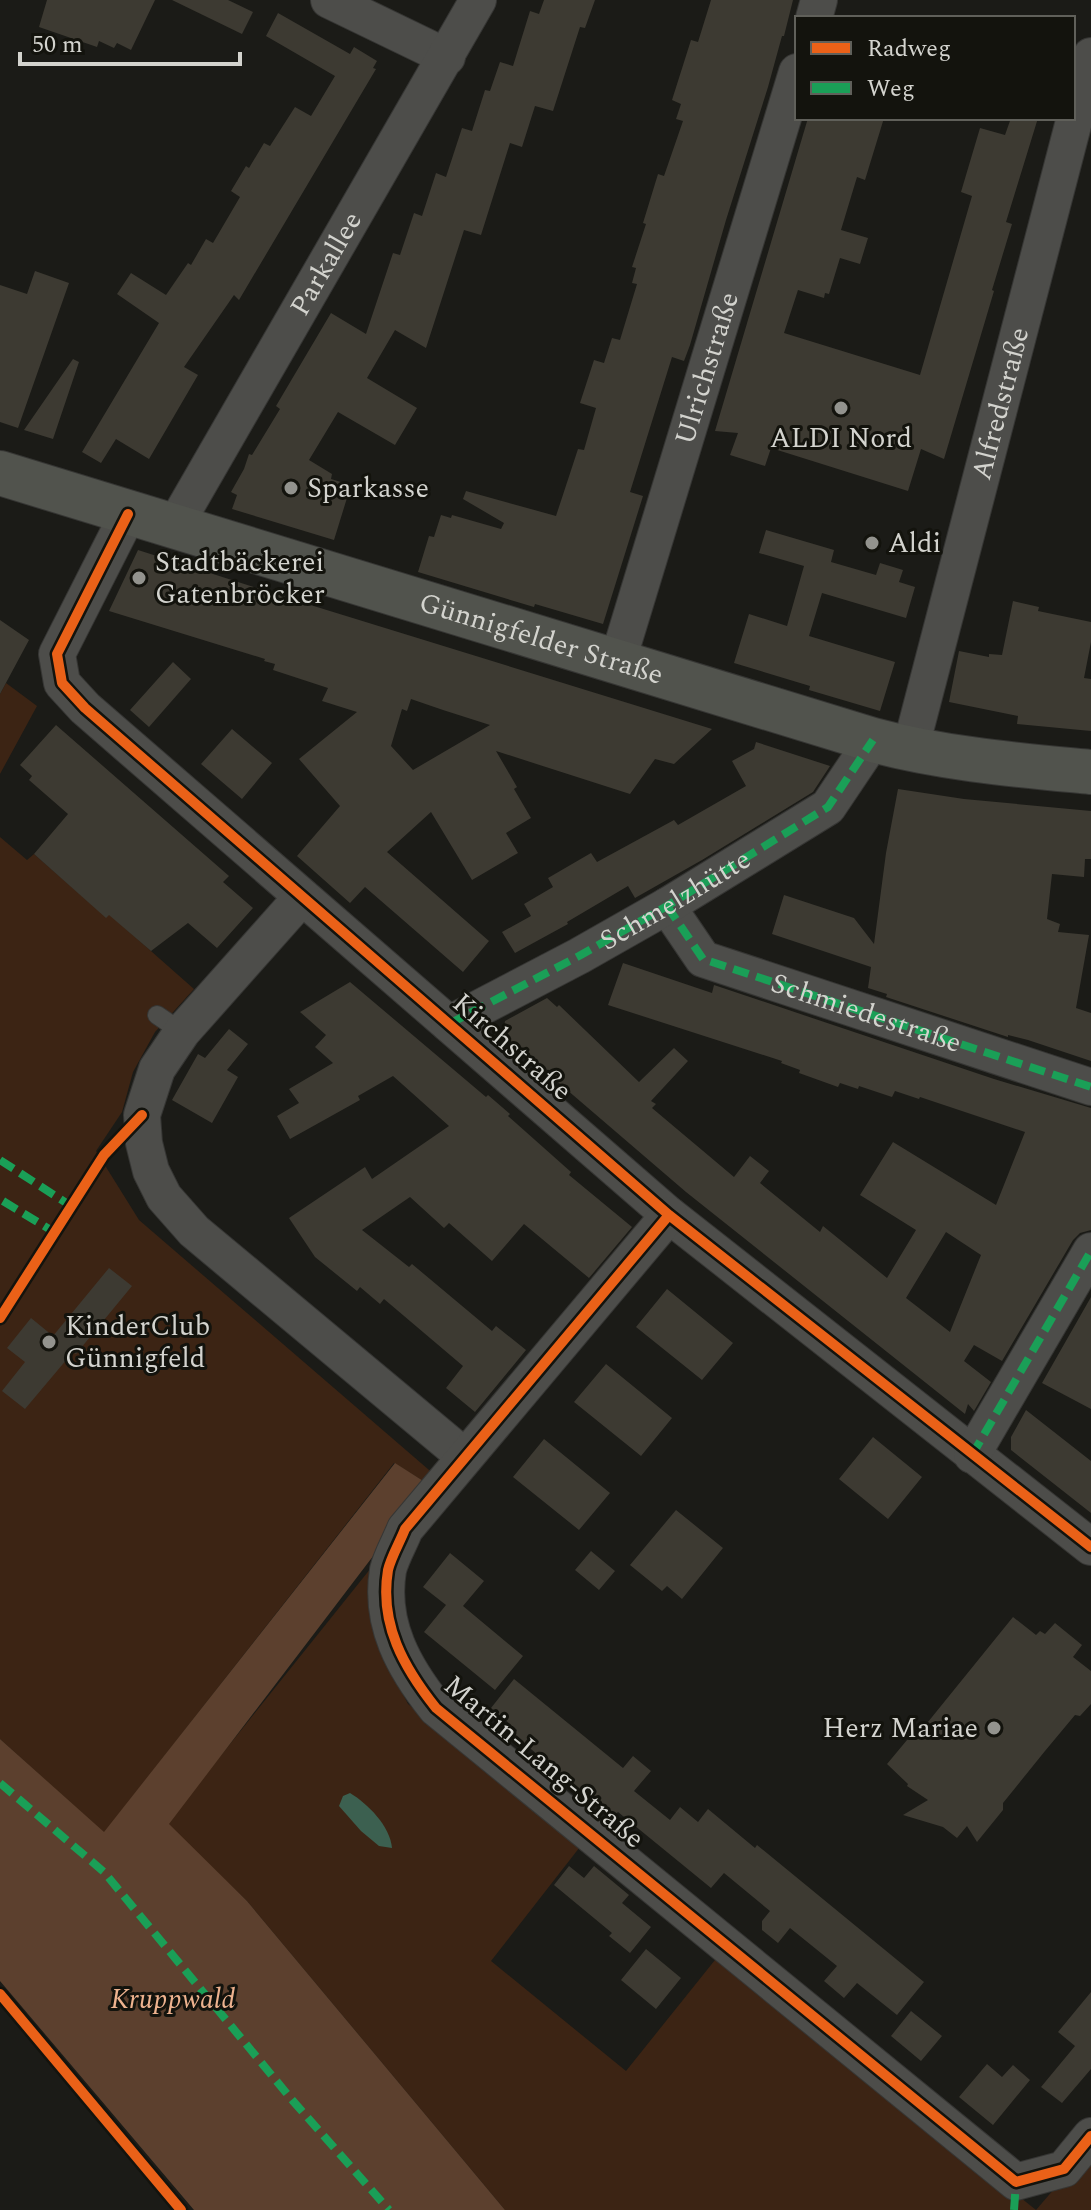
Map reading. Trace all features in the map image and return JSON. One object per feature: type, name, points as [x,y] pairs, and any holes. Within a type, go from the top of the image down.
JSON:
[{"type":"street","points":[[329,0],[447,57]]},
{"type":"street","name":"Parkallee","points":[[174,527],[478,0]]},
{"type":"street","name":"Alfredstraße","points":[[1075,111],[1091,56]]},
{"type":"street","name":"Ulrichstraße","points":[[617,663],[795,79]]},
{"type":"street","name":"Alfredstraße","points":[[892,745],[1073,120]]},
{"type":"street","name":"Günnigfelder Straße","points":[[0,473],[892,745],[1034,767],[1091,772]]},
{"type":"street","name":"Kirchstraße","points":[[128,514],[57,654],[62,683],[85,708],[669,1215],[1091,1547]]},
{"type":"street","name":"Schmelzhütte","points":[[449,1024],[667,906],[828,807],[892,745]]},
{"type":"street","points":[[302,897],[170,1023],[142,1115],[144,1143],[151,1171],[164,1197],[194,1231],[465,1457]]},
{"type":"street","name":"Schmiedestraße","points":[[667,906],[703,959],[1091,1087]]},
{"type":"street","name":"Martin-Lang-Straße","points":[[669,1215],[405,1529],[388,1569],[387,1614],[394,1642],[417,1684],[436,1708],[1016,2182],[1064,2169],[1091,2136]]},
{"type":"street","points":[[972,1455],[1091,1251]]},
{"type":"shaded area","points":[[6,683],[37,706],[0,774],[0,694]]},
{"type":"shaded area","points":[[0,837],[27,860],[34,854],[106,917],[109,914],[194,989],[155,1032],[133,1072],[122,1112],[96,1151],[139,1220],[436,1476],[428,1484],[394,1463],[104,1833],[0,1739]]},
{"type":"shaded area","points":[[379,1558],[380,1650],[408,1704],[583,1843],[491,1961],[626,2071],[719,1955],[1036,2210],[505,2210],[247,1901],[166,1824]]},
{"type":"shaded area","points":[[350,1793],[377,1816],[392,1848],[379,1846],[339,1806],[343,1796]]},
{"type":"shaded area","points":[[1091,2146],[1091,2210],[1036,2210]]},
{"type":"green space","name":"Kruppwald","points":[[395,1463],[428,1484],[169,1824],[247,1901],[505,2210],[194,2210],[0,1981],[0,1739],[104,1832]]},
{"type":"building","points":[[47,0],[155,0],[131,50],[117,43],[114,48],[99,41],[97,47],[39,27]]},
{"type":"building","points":[[172,0],[228,0],[253,12],[242,34]]},
{"type":"building","points":[[544,0],[595,0],[585,28],[580,27],[553,111],[535,106],[522,147],[510,143],[481,235],[464,230],[426,348],[395,330],[367,378],[417,408],[395,445],[338,412],[309,460],[332,474],[331,479],[351,485],[334,540],[232,509],[237,495],[231,492],[249,454],[252,455],[280,409],[276,406],[331,313],[366,334],[393,253],[400,255],[414,213],[422,216],[436,173],[446,177],[462,128],[472,131],[485,90],[490,91],[500,62],[513,66],[530,11],[539,14]]},
{"type":"building","points":[[711,0],[793,0],[690,345],[684,361],[672,357],[630,492],[643,496],[603,624],[418,572],[429,536],[434,537],[441,515],[451,518],[452,515],[501,529],[504,523],[463,499],[466,491],[556,516],[578,449],[584,450],[596,408],[580,403],[594,360],[604,363],[612,338],[620,340],[637,284],[632,283],[636,268],[632,267],[646,224],[643,223],[658,174],[664,176],[683,121],[676,119],[681,104],[672,100],[691,40],[698,42]]},
{"type":"building","points":[[278,13],[350,54],[354,47],[377,61],[373,68],[376,69],[239,300],[234,295],[184,367],[198,375],[149,459],[116,439],[101,463],[82,452],[159,323],[117,294],[131,273],[166,295],[188,263],[191,265],[206,239],[213,243],[240,197],[231,191],[246,166],[249,168],[264,143],[270,146],[295,107],[311,116],[335,76],[266,36]]},
{"type":"building","points":[[807,120],[883,120],[865,180],[857,177],[841,230],[868,238],[860,264],[840,258],[829,294],[825,293],[824,298],[798,290],[784,333],[920,375],[972,196],[961,192],[980,128],[1005,135],[1010,120],[1037,120],[1006,222],[1012,224],[994,291],[944,459],[921,449],[908,491],[771,448],[765,466],[730,455],[738,433],[715,431]]},
{"type":"building","points":[[35,271],[69,283],[18,428],[0,422],[0,285],[27,294]]},
{"type":"building","points":[[73,359],[79,362],[53,439],[24,430]]},
{"type":"building","points":[[766,530],[834,550],[831,562],[876,575],[880,563],[903,570],[899,582],[915,587],[906,618],[822,593],[809,636],[895,662],[880,711],[734,663],[749,614],[787,626],[804,566],[759,553]]},
{"type":"building","points":[[138,550],[712,729],[674,764],[655,759],[630,794],[496,751],[531,818],[506,833],[518,853],[472,880],[431,812],[387,852],[489,941],[463,972],[365,887],[350,903],[297,856],[340,806],[299,759],[357,712],[322,701],[328,688],[273,670],[275,664],[265,659],[109,611]],"holes":[[[411,699],[490,725],[413,770],[391,746],[402,709],[407,711]]]},
{"type":"building","points":[[1013,601],[1039,607],[1038,611],[1091,622],[1091,642],[1084,678],[1091,679],[1091,731],[1017,724],[1018,716],[949,702],[959,651],[989,657],[989,654],[1002,655]]},
{"type":"building","points":[[0,620],[29,640],[0,694]]},
{"type":"building","points":[[173,662],[191,679],[149,727],[130,710]]},
{"type":"building","points":[[56,725],[229,876],[223,882],[253,908],[217,948],[188,923],[151,951],[109,915],[106,918],[34,854],[68,814],[29,780],[32,776],[20,765]]},
{"type":"building","points":[[232,729],[272,763],[242,799],[201,764]]},
{"type":"building","points":[[756,742],[830,766],[813,792],[702,860],[635,898],[628,886],[515,953],[502,932],[531,916],[524,904],[553,887],[548,878],[591,853],[597,862],[674,820],[678,825],[746,786],[732,761],[754,749]]},
{"type":"building","points":[[898,789],[964,799],[1091,811],[1091,859],[1085,859],[1084,877],[1052,874],[1047,919],[1060,924],[1058,932],[1089,935],[1076,1008],[1091,1013],[1091,1061],[886,997],[887,994],[868,988],[871,967],[772,934],[784,895],[854,918],[874,944]]},
{"type":"building","points":[[623,963],[712,993],[714,985],[994,1079],[1091,1108],[1091,1230],[1080,1233],[1073,1240],[1002,1361],[974,1345],[964,1361],[991,1382],[974,1411],[968,1404],[965,1414],[686,1192],[503,1035],[505,1021],[547,998],[557,1007],[559,1005],[639,1082],[674,1048],[688,1061],[651,1101],[656,1104],[652,1108],[734,1177],[750,1156],[769,1171],[760,1183],[820,1232],[823,1226],[887,1278],[916,1230],[860,1195],[893,1142],[996,1205],[1025,1132],[920,1097],[895,1091],[892,1097],[840,1083],[838,1087],[799,1073],[800,1070],[782,1061],[608,1005]],"holes":[[[946,1232],[981,1255],[950,1332],[906,1298]]]},
{"type":"building","points":[[350,982],[510,1114],[508,1116],[571,1172],[569,1175],[632,1227],[589,1278],[524,1224],[492,1261],[449,1223],[444,1228],[410,1197],[362,1230],[409,1267],[412,1264],[492,1331],[496,1326],[526,1350],[475,1412],[446,1388],[463,1366],[384,1299],[380,1304],[360,1287],[357,1291],[315,1257],[289,1218],[365,1167],[372,1179],[449,1126],[393,1076],[358,1096],[360,1100],[290,1139],[277,1116],[299,1103],[289,1089],[333,1063],[315,1047],[326,1035],[300,1012]]},
{"type":"building","points":[[229,1029],[248,1044],[227,1070],[238,1077],[212,1123],[172,1100],[198,1054],[205,1058]]},
{"type":"building","name":"KinderClub Günnigfeld","points":[[109,1268],[132,1286],[25,1409],[2,1391],[25,1362],[7,1348],[31,1318],[53,1336]]},
{"type":"building","points":[[667,1289],[733,1343],[702,1380],[636,1327]]},
{"type":"building","points":[[1091,1297],[1091,1409],[1042,1383]]},
{"type":"building","points":[[606,1364],[672,1418],[641,1456],[574,1402]]},
{"type":"building","points":[[1026,1410],[1091,1461],[1091,1513],[1011,1450],[1011,1437]]},
{"type":"building","points":[[873,1437],[922,1477],[888,1519],[839,1479]]},
{"type":"building","points":[[544,1439],[610,1493],[579,1530],[513,1477]]},
{"type":"building","points":[[676,1510],[723,1548],[682,1599],[667,1586],[662,1591],[630,1565]]},
{"type":"building","points":[[591,1551],[615,1571],[599,1590],[575,1570]]},
{"type":"building","points":[[450,1553],[484,1581],[463,1606],[523,1656],[495,1690],[424,1632],[446,1605],[423,1587]]},
{"type":"building","name":"Herz Mariae","points":[[1013,1617],[1036,1635],[1040,1631],[1045,1634],[1055,1623],[1082,1645],[1073,1657],[1091,1671],[1091,1704],[1080,1716],[1075,1715],[1045,1751],[1003,1803],[1003,1810],[977,1842],[967,1826],[957,1838],[943,1827],[903,1815],[928,1800],[907,1786],[887,1764],[912,1734],[915,1738]]},
{"type":"building","points":[[514,1679],[623,1768],[633,1756],[651,1771],[634,1791],[670,1820],[680,1807],[698,1822],[708,1809],[755,1848],[757,1845],[924,1982],[897,2015],[857,1983],[844,1998],[824,1981],[837,1966],[790,1928],[778,1943],[762,1930],[762,1921],[770,1911],[724,1873],[711,1888],[618,1812],[613,1817],[514,1735],[517,1730],[491,1708]]},
{"type":"building","points":[[569,1866],[584,1878],[594,1866],[629,1895],[622,1903],[651,1927],[630,1953],[609,1936],[612,1933],[554,1885]]},
{"type":"building","points":[[646,1949],[681,1978],[656,2009],[621,1980]]},
{"type":"building","points":[[1091,1992],[1091,2069],[1062,2103],[1041,2087],[1075,2046],[1058,2032]]},
{"type":"building","points":[[911,2011],[942,2036],[921,2061],[891,2036]]},
{"type":"building","points":[[987,2064],[1002,2077],[1013,2065],[1030,2080],[993,2125],[959,2097]]},
{"type":"marked path","points":[[449,1024],[667,906],[828,807],[873,740]]},
{"type":"marked path","points":[[667,906],[703,959],[1091,1087]]},
{"type":"marked path","points":[[0,1160],[71,1206]]},
{"type":"marked path","points":[[3,1201],[54,1232]]},
{"type":"marked path","points":[[972,1455],[1091,1251]]},
{"type":"marked path","points":[[0,1783],[104,1872],[293,2101],[389,2210]]},
{"type":"marked path","points":[[1014,2210],[1016,2182]]},
{"type":"cycle path","points":[[128,514],[57,654],[62,683],[85,708],[669,1215],[1091,1547]]},
{"type":"cycle path","points":[[0,1318],[104,1155],[142,1115]]},
{"type":"cycle path","points":[[669,1215],[405,1529],[389,1565],[386,1590],[391,1627],[404,1661],[436,1708],[1016,2182],[1064,2169],[1091,2136]]},
{"type":"cycle path","points":[[0,1994],[181,2210]]},
{"type":"place","name":"ALDI Nord","points":[[841,408]]},
{"type":"place","name":"Sparkasse","points":[[291,488]]},
{"type":"place","name":"Aldi","points":[[872,543]]},
{"type":"place","name":"Stadtbäckerei Gatenbröcker","points":[[139,578]]},
{"type":"place","name":"KinderClub Günnigfeld","points":[[49,1342]]},
{"type":"place","name":"Herz Mariae","points":[[994,1728]]}]
